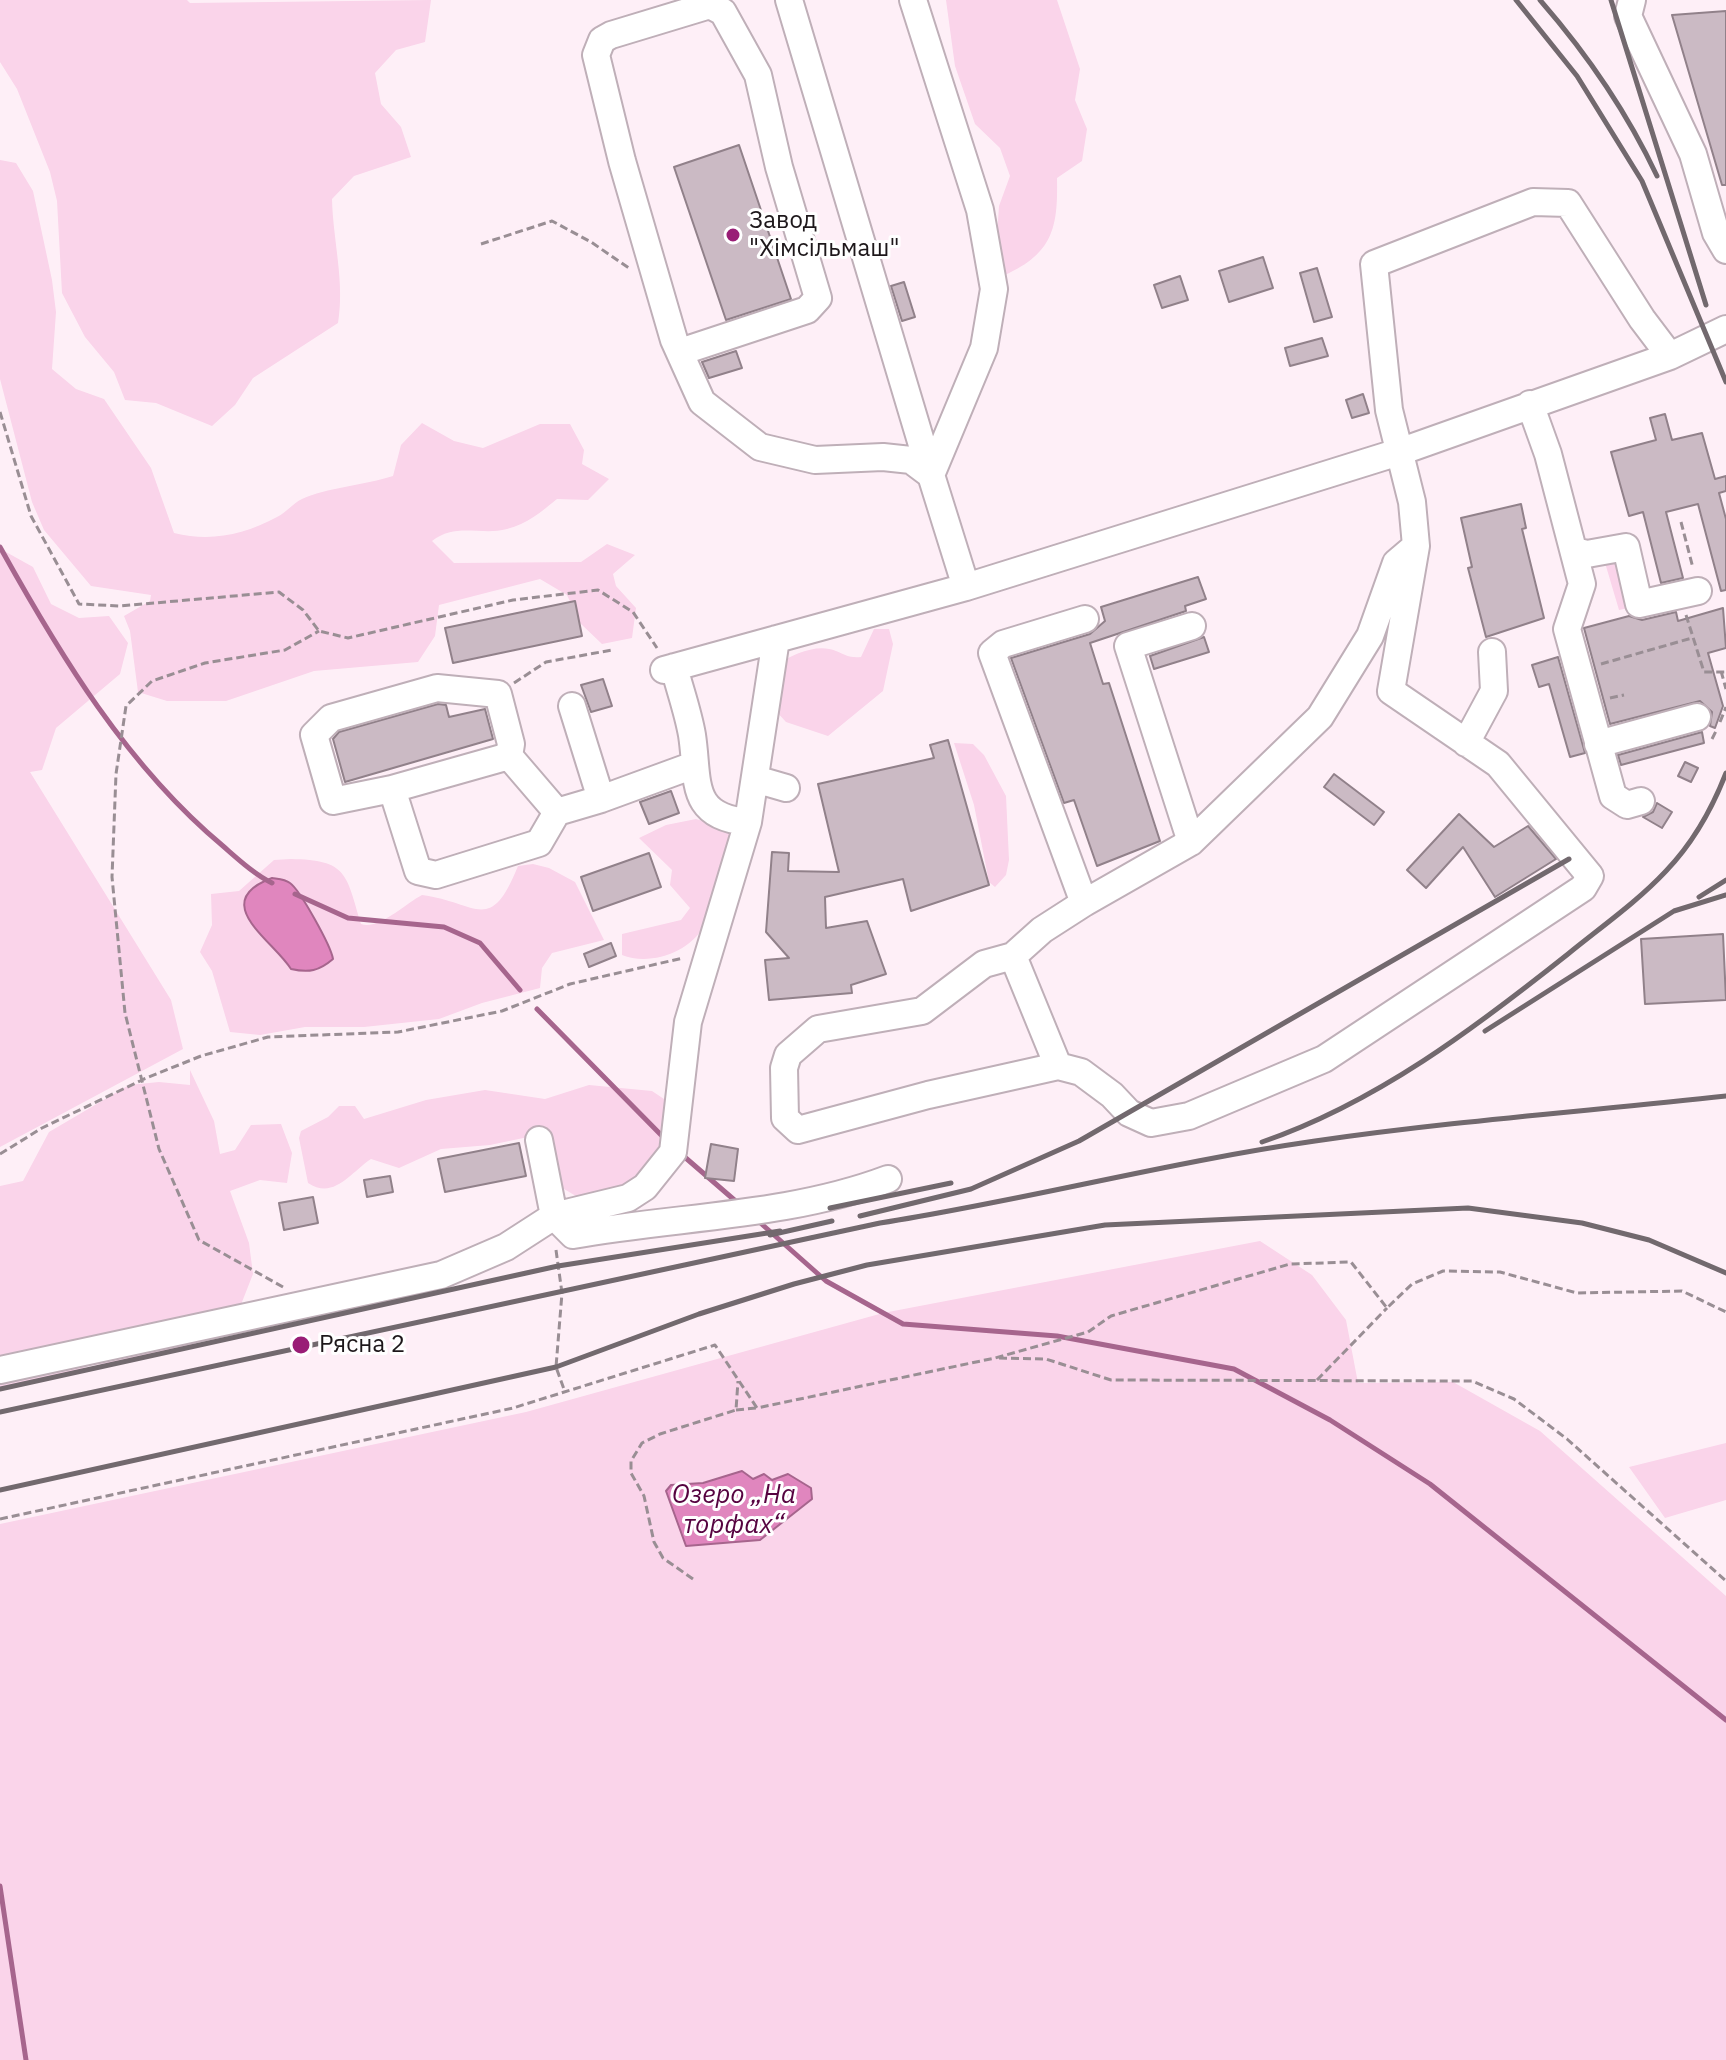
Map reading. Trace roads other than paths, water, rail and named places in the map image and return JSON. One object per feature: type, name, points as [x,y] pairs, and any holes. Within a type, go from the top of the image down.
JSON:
[{"type":"lane","points":[[789,0],[966,587]]},
{"type":"lane","points":[[913,0],[980,210],[994,289],[984,348],[931,475]]},
{"type":"lane","points":[[1632,0],[1628,16],[1693,154],[1716,233],[1726,250]]},
{"type":"lane","points":[[680,352],[807,310],[818,298],[779,167],[758,75],[723,12],[710,5],[611,35],[597,50],[622,161],[660,289],[680,352],[702,402],[760,447],[815,460],[883,457],[911,460],[931,475]]},
{"type":"lane","points":[[1416,546],[1396,563],[1370,636],[1320,717],[1191,842],[1084,903],[1042,930],[1013,956],[984,964],[922,1011],[818,1029],[788,1055],[784,1068],[785,1118],[798,1130],[928,1095],[1058,1066],[1081,1072],[1112,1095],[1129,1113],[1151,1123],[1189,1116],[1324,1059],[1583,888],[1590,876],[1498,764],[1391,691],[1416,546],[1402,451],[1389,410],[1374,264],[1533,202],[1568,203],[1642,319],[1670,356]]},
{"type":"lane","points":[[748,822],[724,820],[701,797],[691,734],[669,669],[966,587],[1402,451],[1670,356],[1726,329]]},
{"type":"lane","points":[[1530,404],[1582,584],[1567,629],[1598,744],[1613,796],[1627,805],[1641,801]]},
{"type":"lane","points":[[1574,551],[1587,554],[1626,547],[1639,604],[1690,594]]},
{"type":"lane","points":[[1084,903],[992,653],[1003,644],[1085,619]]},
{"type":"lane","points":[[1191,842],[1128,646],[1192,626]]},
{"type":"lane","points":[[0,1370],[441,1275],[506,1247],[554,1216],[628,1198],[645,1187],[673,1152],[688,1022],[748,822],[776,639]]},
{"type":"lane","points":[[1466,743],[1494,691],[1492,652]]},
{"type":"lane","points":[[437,688],[498,694],[511,744],[509,756],[392,789],[333,801],[314,735],[331,718],[437,688]]},
{"type":"lane","points":[[572,706],[601,799]]},
{"type":"lane","points":[[1598,744],[1697,717]]},
{"type":"lane","points":[[509,756],[557,812]]},
{"type":"lane","points":[[392,789],[418,871],[436,875],[539,843],[557,812],[694,765]]},
{"type":"lane","points":[[755,779],[786,788]]},
{"type":"lane","points":[[1013,956],[1058,1066]]},
{"type":"lane","points":[[539,1140],[554,1216],[573,1235],[644,1222],[722,1217],[841,1196],[888,1179]]},
{"type":"water","points":[[272,878],[290,883],[301,896],[333,959],[323,966],[309,971],[291,969],[251,922],[245,910],[245,898],[253,888]]},
{"type":"water","name":"Озеро „На торфах“","points":[[742,1471],[753,1479],[764,1474],[772,1480],[788,1474],[811,1488],[812,1499],[760,1540],[686,1546],[666,1491],[671,1485],[703,1483]]},
{"type":"waterway","points":[[0,547],[72,668],[126,745],[188,815],[246,866],[272,883]]},
{"type":"waterway","points":[[295,894],[348,918],[444,927],[480,943],[520,990]]},
{"type":"waterway","points":[[537,1009],[667,1141]]},
{"type":"waterway","points":[[680,1153],[739,1204]]},
{"type":"waterway","points":[[756,1219],[826,1281],[903,1324],[1057,1336],[1234,1369],[1330,1420],[1430,1484],[1726,1720]]},
{"type":"waterway","points":[[0,1886],[26,2060]]},
{"type":"railway","points":[[1516,0],[1577,76],[1642,181],[1726,382]]},
{"type":"railway","points":[[1540,0],[1605,84],[1657,176]]},
{"type":"railway","points":[[1611,0],[1706,305]]},
{"type":"railway","points":[[1262,1142],[1345,1107],[1423,1061],[1497,1009],[1618,914],[1655,882],[1685,849],[1708,812],[1726,773]]},
{"type":"railway","points":[[860,1216],[971,1189],[1079,1141],[1569,859]]},
{"type":"railway","points":[[1699,897],[1726,880]]},
{"type":"railway","points":[[1485,1031],[1674,911],[1726,895]]},
{"type":"railway","points":[[0,1412],[880,1223],[1206,1159],[1418,1128],[1726,1096]]},
{"type":"railway","points":[[830,1208],[951,1183]]},
{"type":"railway","points":[[0,1490],[556,1367],[699,1314],[867,1265],[1105,1225],[1468,1208],[1582,1223],[1649,1240],[1726,1273]]},
{"type":"railway","points":[[770,1235],[832,1221]]},
{"type":"railway","points":[[0,1389],[558,1266],[780,1231]]},
{"type":"place","name":"Завод \"Хімсільмаш\"","points":[[733,235]]},
{"type":"place","name":"Рясна 2","points":[[301,1345]]}]
